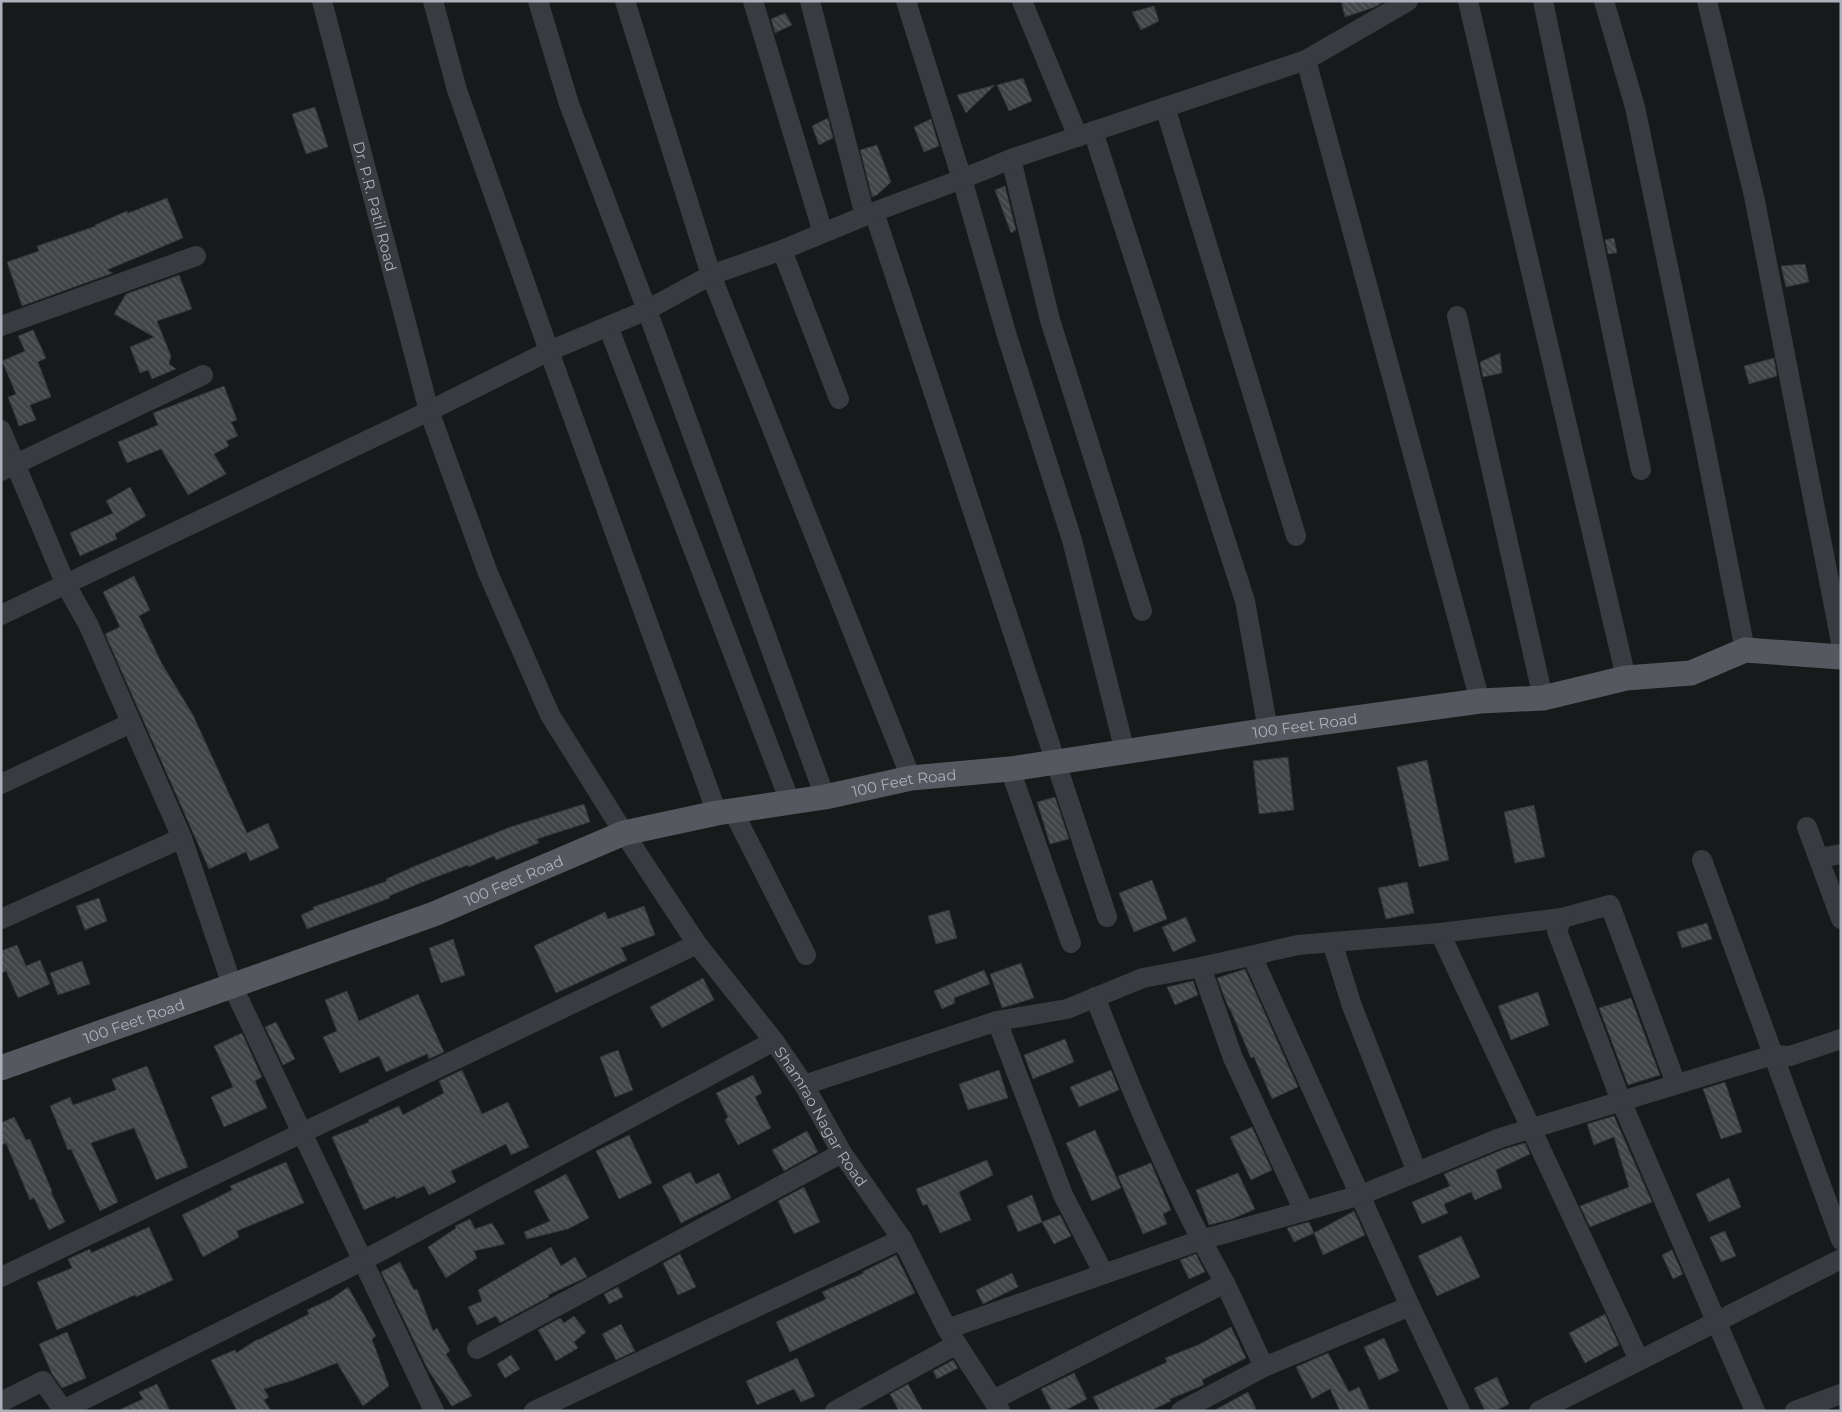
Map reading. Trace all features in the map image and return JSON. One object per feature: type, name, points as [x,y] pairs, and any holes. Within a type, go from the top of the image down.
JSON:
[{"type":"main road","name":"100 Feet Road","points":[[1,1068],[434,914],[624,834],[725,812],[824,797],[911,778],[1010,769],[1268,730],[1480,701],[1543,698],[1626,678],[1691,673],[1746,650],[1841,656]]},
{"type":"street","name":"Dr. P.R. Patil Road","points":[[322,1],[429,411],[488,573],[550,715],[624,834]]},
{"type":"street","points":[[433,1],[457,90],[549,352],[725,812],[806,955]]},
{"type":"street","points":[[538,1],[569,104],[824,797]]},
{"type":"street","points":[[625,1],[711,276],[911,778]]},
{"type":"street","points":[[753,1],[823,233]]},
{"type":"street","points":[[810,1],[869,214],[1107,917]]},
{"type":"street","points":[[906,1],[962,180],[1007,336],[1072,540],[1125,752]]},
{"type":"street","points":[[1022,1],[1086,134],[1245,601],[1268,730]]},
{"type":"street","points":[[1,616],[549,352],[646,310],[711,276],[962,180],[1011,159],[1306,60],[1408,1]]},
{"type":"street","points":[[1468,1],[1626,678]]},
{"type":"street","points":[[1544,1],[1641,470]]},
{"type":"street","points":[[1604,1],[1635,107],[1746,650]]},
{"type":"street","points":[[1707,1],[1754,196],[1841,642]]},
{"type":"street","points":[[1306,60],[1480,701]]},
{"type":"street","points":[[1164,107],[1296,536]]},
{"type":"street","points":[[1011,159],[1050,320],[1142,611]]},
{"type":"street","points":[[782,250],[840,398]]},
{"type":"street","points":[[1,326],[196,256]]},
{"type":"street","points":[[1457,316],[1543,698]]},
{"type":"street","points":[[608,326],[790,802]]},
{"type":"street","points":[[9,467],[203,375]]},
{"type":"street","points":[[1,430],[9,467],[66,585],[88,624],[182,838],[232,985],[434,1411]]},
{"type":"street","points":[[1,784],[131,722]]},
{"type":"street","points":[[1010,769],[1071,943]]},
{"type":"street","points":[[1807,826],[1841,919]]},
{"type":"street","name":"Shamrao Nagar Road","points":[[624,834],[697,944],[774,1040],[804,1085],[842,1153],[902,1239],[952,1336],[997,1405]]},
{"type":"street","points":[[1,919],[182,838]]},
{"type":"street","points":[[1819,858],[1841,854]]},
{"type":"street","points":[[1702,860],[1841,1240]]},
{"type":"street","points":[[804,1085],[996,1021],[1067,1009],[1144,978],[1298,945],[1440,932],[1562,918],[1610,904],[1676,1084]]},
{"type":"street","points":[[1562,918],[1557,930],[1621,1101],[1755,1411]]},
{"type":"street","points":[[1440,932],[1639,1360]]},
{"type":"street","points":[[1332,942],[1352,1006],[1417,1172]]},
{"type":"street","points":[[1,1278],[697,944]]},
{"type":"street","points":[[1252,956],[1410,1306],[1460,1411]]},
{"type":"street","points":[[1201,967],[1233,1058],[1304,1211]]},
{"type":"street","points":[[1095,997],[1134,1098],[1264,1367]]},
{"type":"street","points":[[996,1021],[1062,1195],[1104,1274]]},
{"type":"street","points":[[1,1402],[43,1382],[63,1410],[362,1261],[774,1040]]},
{"type":"street","points":[[836,1411],[952,1336],[1104,1274],[1201,1240],[1361,1195],[1500,1138],[1530,1128],[1773,1055],[1790,1056],[1841,1040]]},
{"type":"street","points":[[477,1349],[842,1153]]},
{"type":"street","points":[[534,1411],[902,1239]]},
{"type":"street","points":[[1539,1411],[1841,1259]]},
{"type":"street","points":[[997,1405],[1225,1283]]},
{"type":"street","points":[[1182,1411],[1264,1367],[1410,1306]]},
{"type":"street","points":[[1795,1411],[1841,1394]]},
{"type":"building","points":[[1341,1],[1383,2],[1375,7],[1345,17]]},
{"type":"building","points":[[1154,6],[1159,21],[1141,30],[1132,12]]},
{"type":"building","points":[[785,13],[792,25],[775,33],[771,19]]},
{"type":"building","points":[[1023,78],[1032,101],[1009,111],[997,85]]},
{"type":"building","points":[[995,85],[966,113],[957,95]]},
{"type":"building","points":[[315,107],[328,147],[306,154],[292,114]]},
{"type":"building","points":[[828,118],[833,138],[819,145],[812,126]]},
{"type":"building","points":[[931,119],[939,146],[924,152],[914,127]]},
{"type":"building","points":[[877,145],[891,182],[877,195],[872,197],[860,150]]},
{"type":"building","points":[[1005,186],[1016,230],[1011,233],[995,190]]},
{"type":"building","points":[[167,198],[183,238],[107,270],[113,273],[22,306],[7,262],[39,251],[37,246],[96,226],[127,211],[128,213]]},
{"type":"building","points":[[1614,238],[1617,253],[1608,254],[1605,240]]},
{"type":"building","points":[[1805,264],[1809,282],[1786,287],[1781,266]]},
{"type":"building","points":[[179,275],[192,309],[157,321],[171,356],[169,364],[176,369],[152,379],[148,370],[140,373],[130,347],[154,337],[114,314],[126,294]]},
{"type":"building","points":[[33,330],[46,358],[38,362],[51,397],[30,405],[36,420],[19,426],[8,397],[16,394],[2,361],[25,351],[18,336]]},
{"type":"building","points":[[1500,353],[1502,373],[1483,377],[1480,362]]},
{"type":"building","points":[[1774,358],[1777,376],[1749,384],[1744,366]]},
{"type":"building","points":[[224,386],[237,420],[231,422],[238,436],[226,441],[229,446],[214,454],[226,474],[188,495],[161,449],[127,463],[118,442],[158,425],[153,413]]},
{"type":"building","points":[[130,487],[146,516],[115,534],[117,539],[80,556],[70,533],[113,513],[106,501]]},
{"type":"building","points":[[134,576],[150,610],[139,616],[162,664],[193,715],[247,833],[268,823],[279,848],[250,861],[246,852],[209,869],[105,634],[120,627],[103,592]]},
{"type":"building","points":[[1288,757],[1294,810],[1259,814],[1253,761]]},
{"type":"building","points":[[1427,760],[1449,860],[1419,867],[1397,767]]},
{"type":"building","points":[[1055,797],[1069,839],[1050,844],[1037,802]]},
{"type":"building","points":[[584,804],[590,822],[537,839],[539,843],[496,860],[494,856],[469,867],[468,865],[389,896],[390,898],[307,929],[301,915],[314,909],[313,907],[387,881],[386,879],[415,866],[510,827]]},
{"type":"building","points":[[1534,805],[1545,857],[1515,863],[1504,812]]},
{"type":"building","points":[[1152,880],[1167,919],[1134,932],[1119,893]]},
{"type":"building","points":[[1407,882],[1414,913],[1386,919],[1378,888]]},
{"type":"building","points":[[99,898],[107,921],[85,930],[76,906]]},
{"type":"building","points":[[644,906],[655,935],[621,948],[627,960],[556,993],[534,946],[605,912],[608,919]]},
{"type":"building","points":[[949,910],[957,938],[936,944],[928,916]]},
{"type":"building","points":[[1186,917],[1196,941],[1173,952],[1162,927]]},
{"type":"building","points":[[1707,923],[1712,939],[1682,948],[1677,932]]},
{"type":"building","points":[[453,939],[465,975],[441,983],[429,948]]},
{"type":"building","points":[[17,945],[26,966],[40,960],[50,984],[18,998],[6,971],[1,973],[1,951]]},
{"type":"building","points":[[82,961],[90,984],[58,995],[50,973]]},
{"type":"building","points":[[1021,963],[1034,998],[1002,1008],[990,974]]},
{"type":"building","points":[[1245,969],[1298,1087],[1272,1099],[1254,1057],[1251,1058],[1217,978]]},
{"type":"building","points":[[984,970],[990,984],[954,998],[955,1003],[942,1009],[934,991]]},
{"type":"building","points":[[703,978],[714,1000],[662,1028],[650,1007]]},
{"type":"building","points":[[1193,981],[1198,995],[1175,1005],[1167,987]]},
{"type":"building","points":[[347,991],[359,1021],[418,994],[444,1052],[429,1059],[427,1054],[386,1072],[379,1056],[340,1073],[323,1037],[337,1031],[325,1000]]},
{"type":"building","points":[[1538,992],[1549,1025],[1511,1040],[1498,1006]]},
{"type":"building","points":[[1631,998],[1660,1075],[1628,1085],[1599,1008]]},
{"type":"building","points":[[276,1022],[295,1059],[283,1065],[265,1027]]},
{"type":"building","points":[[242,1033],[262,1077],[255,1081],[267,1108],[224,1127],[211,1097],[233,1087],[214,1046]]},
{"type":"building","points":[[1065,1039],[1074,1062],[1033,1079],[1024,1055]]},
{"type":"building","points":[[618,1050],[633,1090],[615,1097],[600,1057]]},
{"type":"building","points":[[147,1066],[188,1167],[156,1180],[134,1128],[91,1143],[118,1202],[100,1211],[71,1149],[68,1150],[50,1106],[70,1097],[73,1105],[116,1090],[112,1079]]},
{"type":"building","points":[[462,1070],[482,1114],[508,1102],[529,1147],[511,1155],[506,1144],[451,1171],[456,1182],[429,1195],[424,1186],[396,1199],[395,1196],[364,1210],[332,1137],[369,1122],[368,1120],[399,1106],[403,1115],[444,1093],[439,1081]]},
{"type":"building","points":[[999,1070],[1008,1098],[968,1110],[959,1084]]},
{"type":"building","points":[[1111,1070],[1119,1090],[1079,1107],[1070,1087]]},
{"type":"building","points":[[753,1075],[762,1093],[755,1097],[771,1128],[738,1145],[725,1120],[728,1117],[716,1093]]},
{"type":"building","points":[[1725,1082],[1742,1132],[1721,1139],[1703,1089]]},
{"type":"building","points":[[1614,1116],[1652,1202],[1590,1227],[1580,1206],[1629,1187],[1614,1137],[1594,1145],[1587,1124]]},
{"type":"building","points":[[14,1117],[26,1140],[30,1139],[65,1222],[49,1230],[34,1198],[30,1200],[6,1143],[1,1145],[1,1123]]},
{"type":"building","points":[[1252,1127],[1272,1170],[1251,1180],[1230,1137]]},
{"type":"building","points":[[1095,1130],[1121,1188],[1092,1201],[1066,1143]]},
{"type":"building","points":[[807,1131],[818,1152],[784,1171],[772,1150]]},
{"type":"building","points":[[629,1135],[652,1183],[619,1199],[596,1151]]},
{"type":"building","points":[[1525,1143],[1530,1154],[1496,1170],[1502,1188],[1475,1200],[1471,1192],[1444,1204],[1448,1213],[1422,1224],[1412,1202],[1450,1186],[1444,1174],[1504,1149]]},
{"type":"building","points":[[987,1160],[993,1175],[959,1192],[971,1220],[940,1233],[927,1204],[923,1206],[916,1189]]},
{"type":"building","points":[[286,1162],[304,1203],[237,1231],[239,1237],[203,1257],[182,1215],[232,1190],[230,1186]]},
{"type":"building","points":[[1151,1163],[1171,1210],[1163,1214],[1167,1224],[1143,1234],[1118,1176]]},
{"type":"building","points":[[690,1172],[696,1184],[719,1173],[731,1198],[681,1223],[662,1186]]},
{"type":"building","points":[[1238,1173],[1255,1209],[1232,1219],[1209,1225],[1196,1190]]},
{"type":"building","points":[[566,1174],[589,1218],[568,1229],[527,1239],[524,1232],[550,1221],[534,1191]]},
{"type":"building","points":[[1729,1178],[1741,1207],[1709,1222],[1696,1194]]},
{"type":"building","points":[[804,1187],[820,1222],[794,1234],[778,1201]]},
{"type":"building","points":[[1032,1195],[1042,1222],[1018,1232],[1007,1206]]},
{"type":"building","points":[[1354,1211],[1365,1235],[1323,1255],[1314,1233]]},
{"type":"building","points":[[1060,1215],[1071,1236],[1054,1244],[1042,1222]]},
{"type":"building","points":[[470,1219],[475,1229],[492,1223],[505,1244],[474,1251],[477,1258],[446,1278],[428,1247],[456,1228],[455,1226]]},
{"type":"building","points":[[1309,1222],[1314,1233],[1294,1242],[1287,1228]]},
{"type":"building","points":[[149,1227],[173,1280],[57,1330],[37,1282],[72,1268],[68,1259],[90,1249],[91,1253]]},
{"type":"building","points":[[1725,1231],[1736,1256],[1721,1262],[1710,1237]]},
{"type":"building","points":[[1461,1236],[1480,1277],[1437,1296],[1418,1256]]},
{"type":"building","points":[[551,1247],[561,1266],[575,1257],[587,1277],[548,1295],[549,1297],[500,1323],[496,1316],[477,1325],[468,1307],[482,1301],[478,1290]]},
{"type":"building","points":[[1672,1250],[1683,1274],[1673,1279],[1662,1255]]},
{"type":"building","points":[[680,1254],[696,1287],[678,1295],[663,1263]]},
{"type":"building","points":[[1196,1254],[1205,1272],[1189,1279],[1180,1260]]},
{"type":"building","points":[[896,1255],[915,1293],[790,1352],[776,1322],[826,1299],[822,1292],[864,1273],[862,1272]]},
{"type":"building","points":[[400,1262],[414,1290],[417,1289],[433,1331],[437,1328],[450,1351],[446,1354],[472,1396],[452,1406],[428,1370],[381,1272]]},
{"type":"building","points":[[1012,1273],[1018,1287],[983,1304],[976,1290]]},
{"type":"building","points":[[348,1287],[376,1336],[372,1339],[389,1386],[363,1406],[337,1363],[294,1380],[264,1389],[269,1397],[264,1400],[271,1411],[237,1411],[211,1360],[235,1350],[236,1353],[258,1339],[309,1314],[307,1310],[331,1299]]},
{"type":"building","points":[[618,1287],[623,1297],[609,1304],[604,1294]]},
{"type":"building","points":[[1605,1314],[1619,1345],[1585,1363],[1569,1333]]},
{"type":"building","points":[[574,1316],[586,1332],[574,1342],[578,1348],[556,1361],[538,1330],[560,1318],[564,1323]]},
{"type":"building","points":[[621,1324],[635,1351],[616,1360],[602,1334]]},
{"type":"building","points":[[1231,1327],[1246,1358],[1202,1380],[1204,1385],[1170,1399],[1171,1401],[1150,1411],[1100,1411],[1093,1397],[1167,1362],[1165,1358],[1198,1345]]},
{"type":"building","points":[[67,1332],[86,1378],[62,1388],[52,1374],[39,1344]]},
{"type":"building","points":[[1384,1338],[1399,1371],[1379,1380],[1364,1347]]},
{"type":"building","points":[[1328,1353],[1349,1392],[1359,1387],[1370,1411],[1340,1411],[1330,1389],[1312,1399],[1296,1367]]},
{"type":"building","points":[[511,1355],[520,1369],[505,1378],[497,1364]]},
{"type":"building","points":[[797,1358],[815,1396],[801,1402],[794,1389],[757,1405],[746,1381]]},
{"type":"building","points":[[953,1360],[958,1368],[937,1379],[933,1371]]},
{"type":"building","points":[[1074,1373],[1087,1399],[1064,1411],[1052,1411],[1041,1389]]},
{"type":"building","points":[[1497,1377],[1509,1404],[1495,1411],[1485,1411],[1474,1388]]},
{"type":"building","points":[[157,1384],[170,1411],[117,1411],[143,1399],[139,1392]]},
{"type":"building","points":[[908,1384],[923,1411],[899,1411],[890,1394]]},
{"type":"building","points":[[1248,1392],[1257,1411],[1213,1411]]}]
